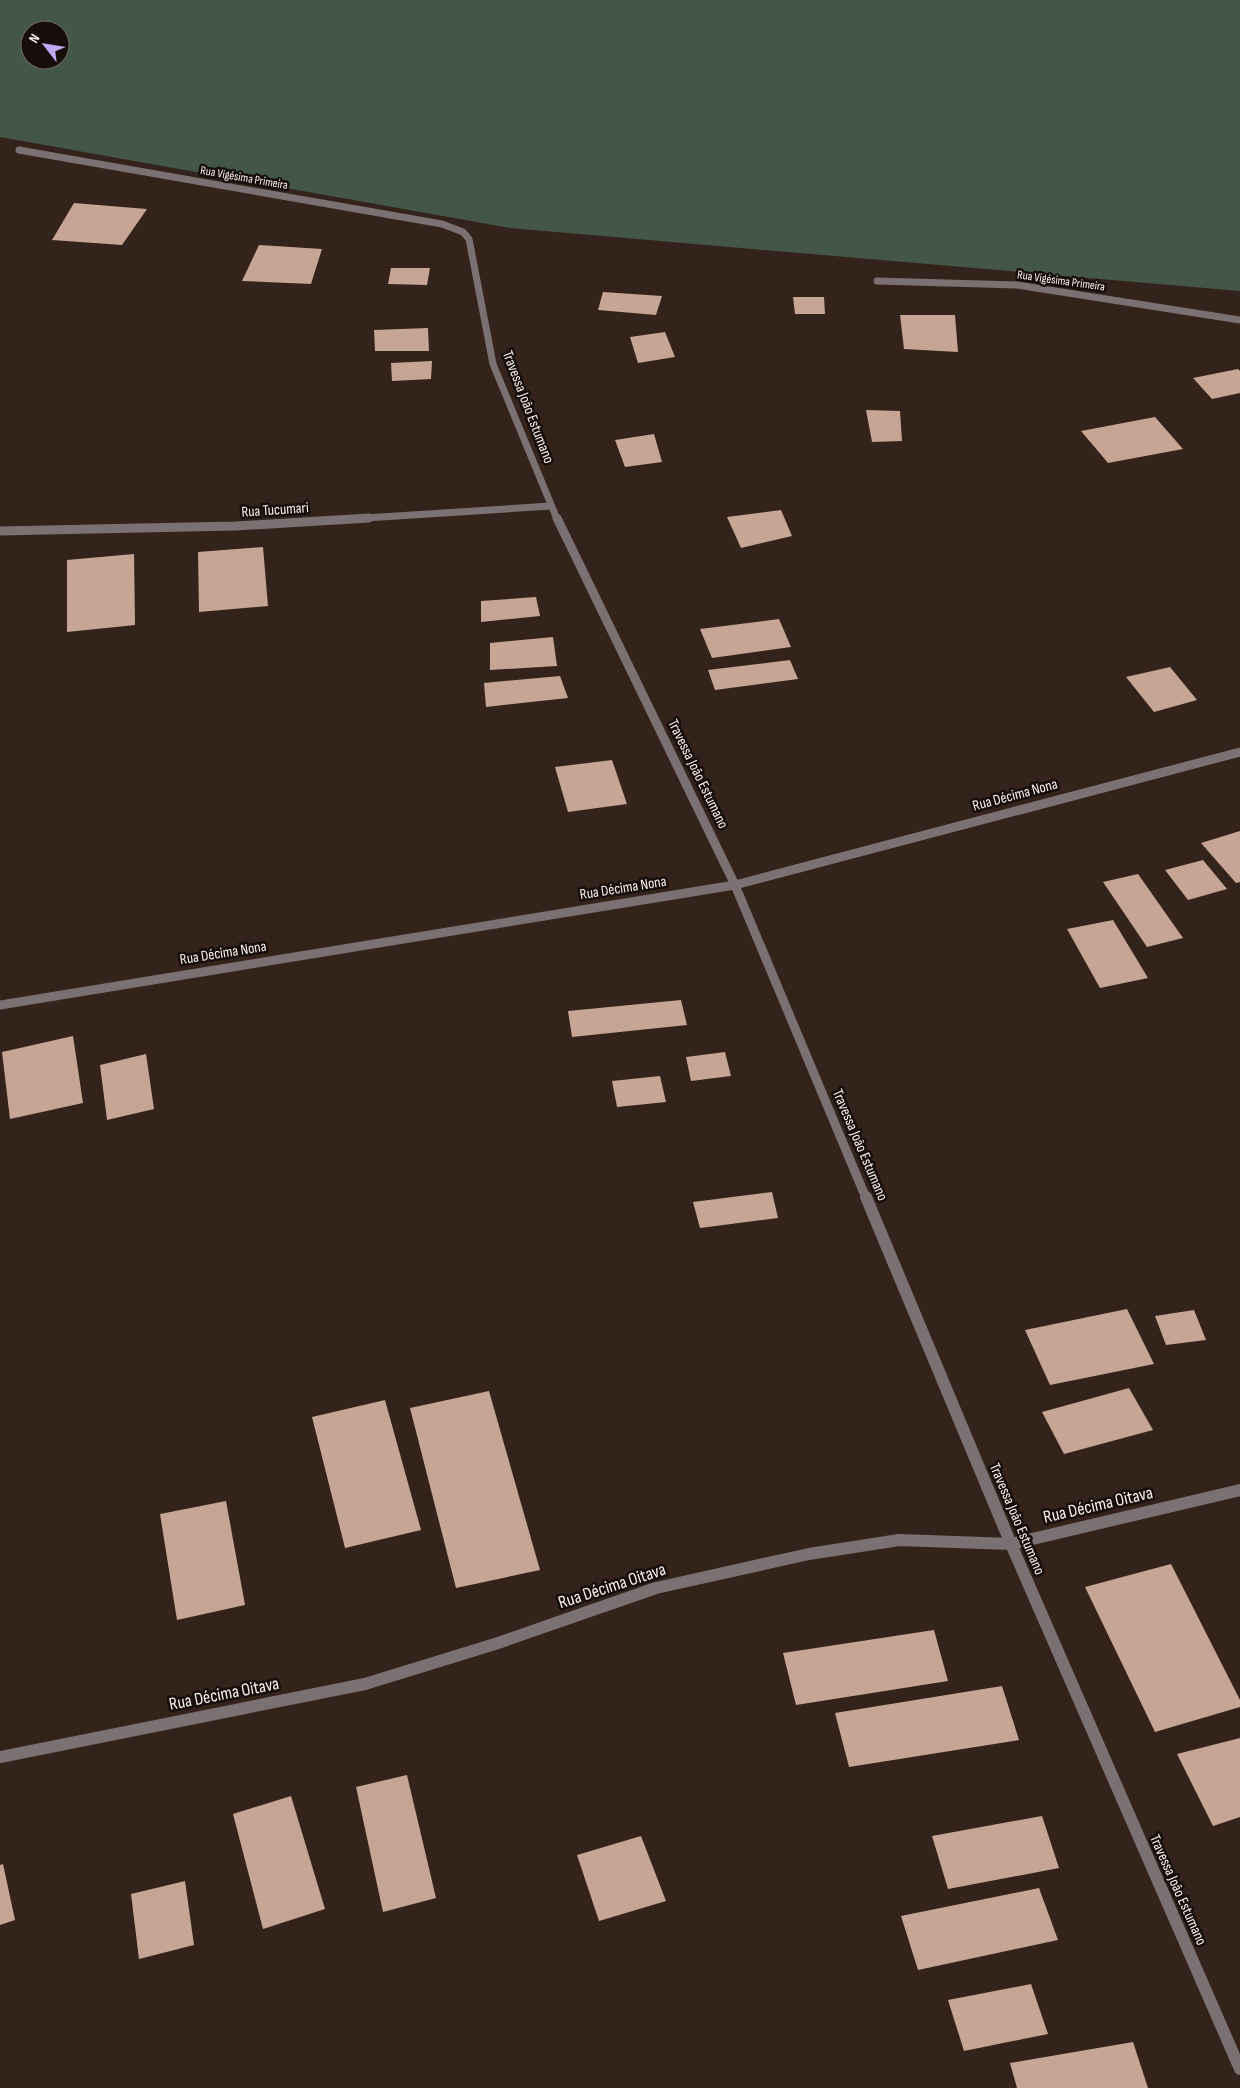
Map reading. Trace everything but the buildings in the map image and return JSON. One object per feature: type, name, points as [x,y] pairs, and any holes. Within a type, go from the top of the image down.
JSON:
[{"type":"street","name":"Rua Vigésima Primeira","points":[[19,150],[442,224],[463,232]]},
{"type":"street","name":"Travessa João Estumano","points":[[463,232],[469,240],[493,364],[551,506],[735,885],[1011,1544],[1240,2069]]},
{"type":"street","name":"Rua Vigésima Primeira","points":[[877,281],[1017,285],[1240,320]]},
{"type":"street","name":"Rua Tucumari","points":[[0,531],[236,526],[551,506]]},
{"type":"street","name":"Rua Décima Nona","points":[[0,1005],[735,885],[1240,752]]},
{"type":"street","name":"Rua Décima Oitava","points":[[0,1756],[365,1684],[495,1644],[656,1588],[809,1554],[899,1540],[1011,1544],[1240,1490]]},
{"type":"green space","points":[[0,0],[1240,0],[1240,291],[510,228],[0,137]]}]
